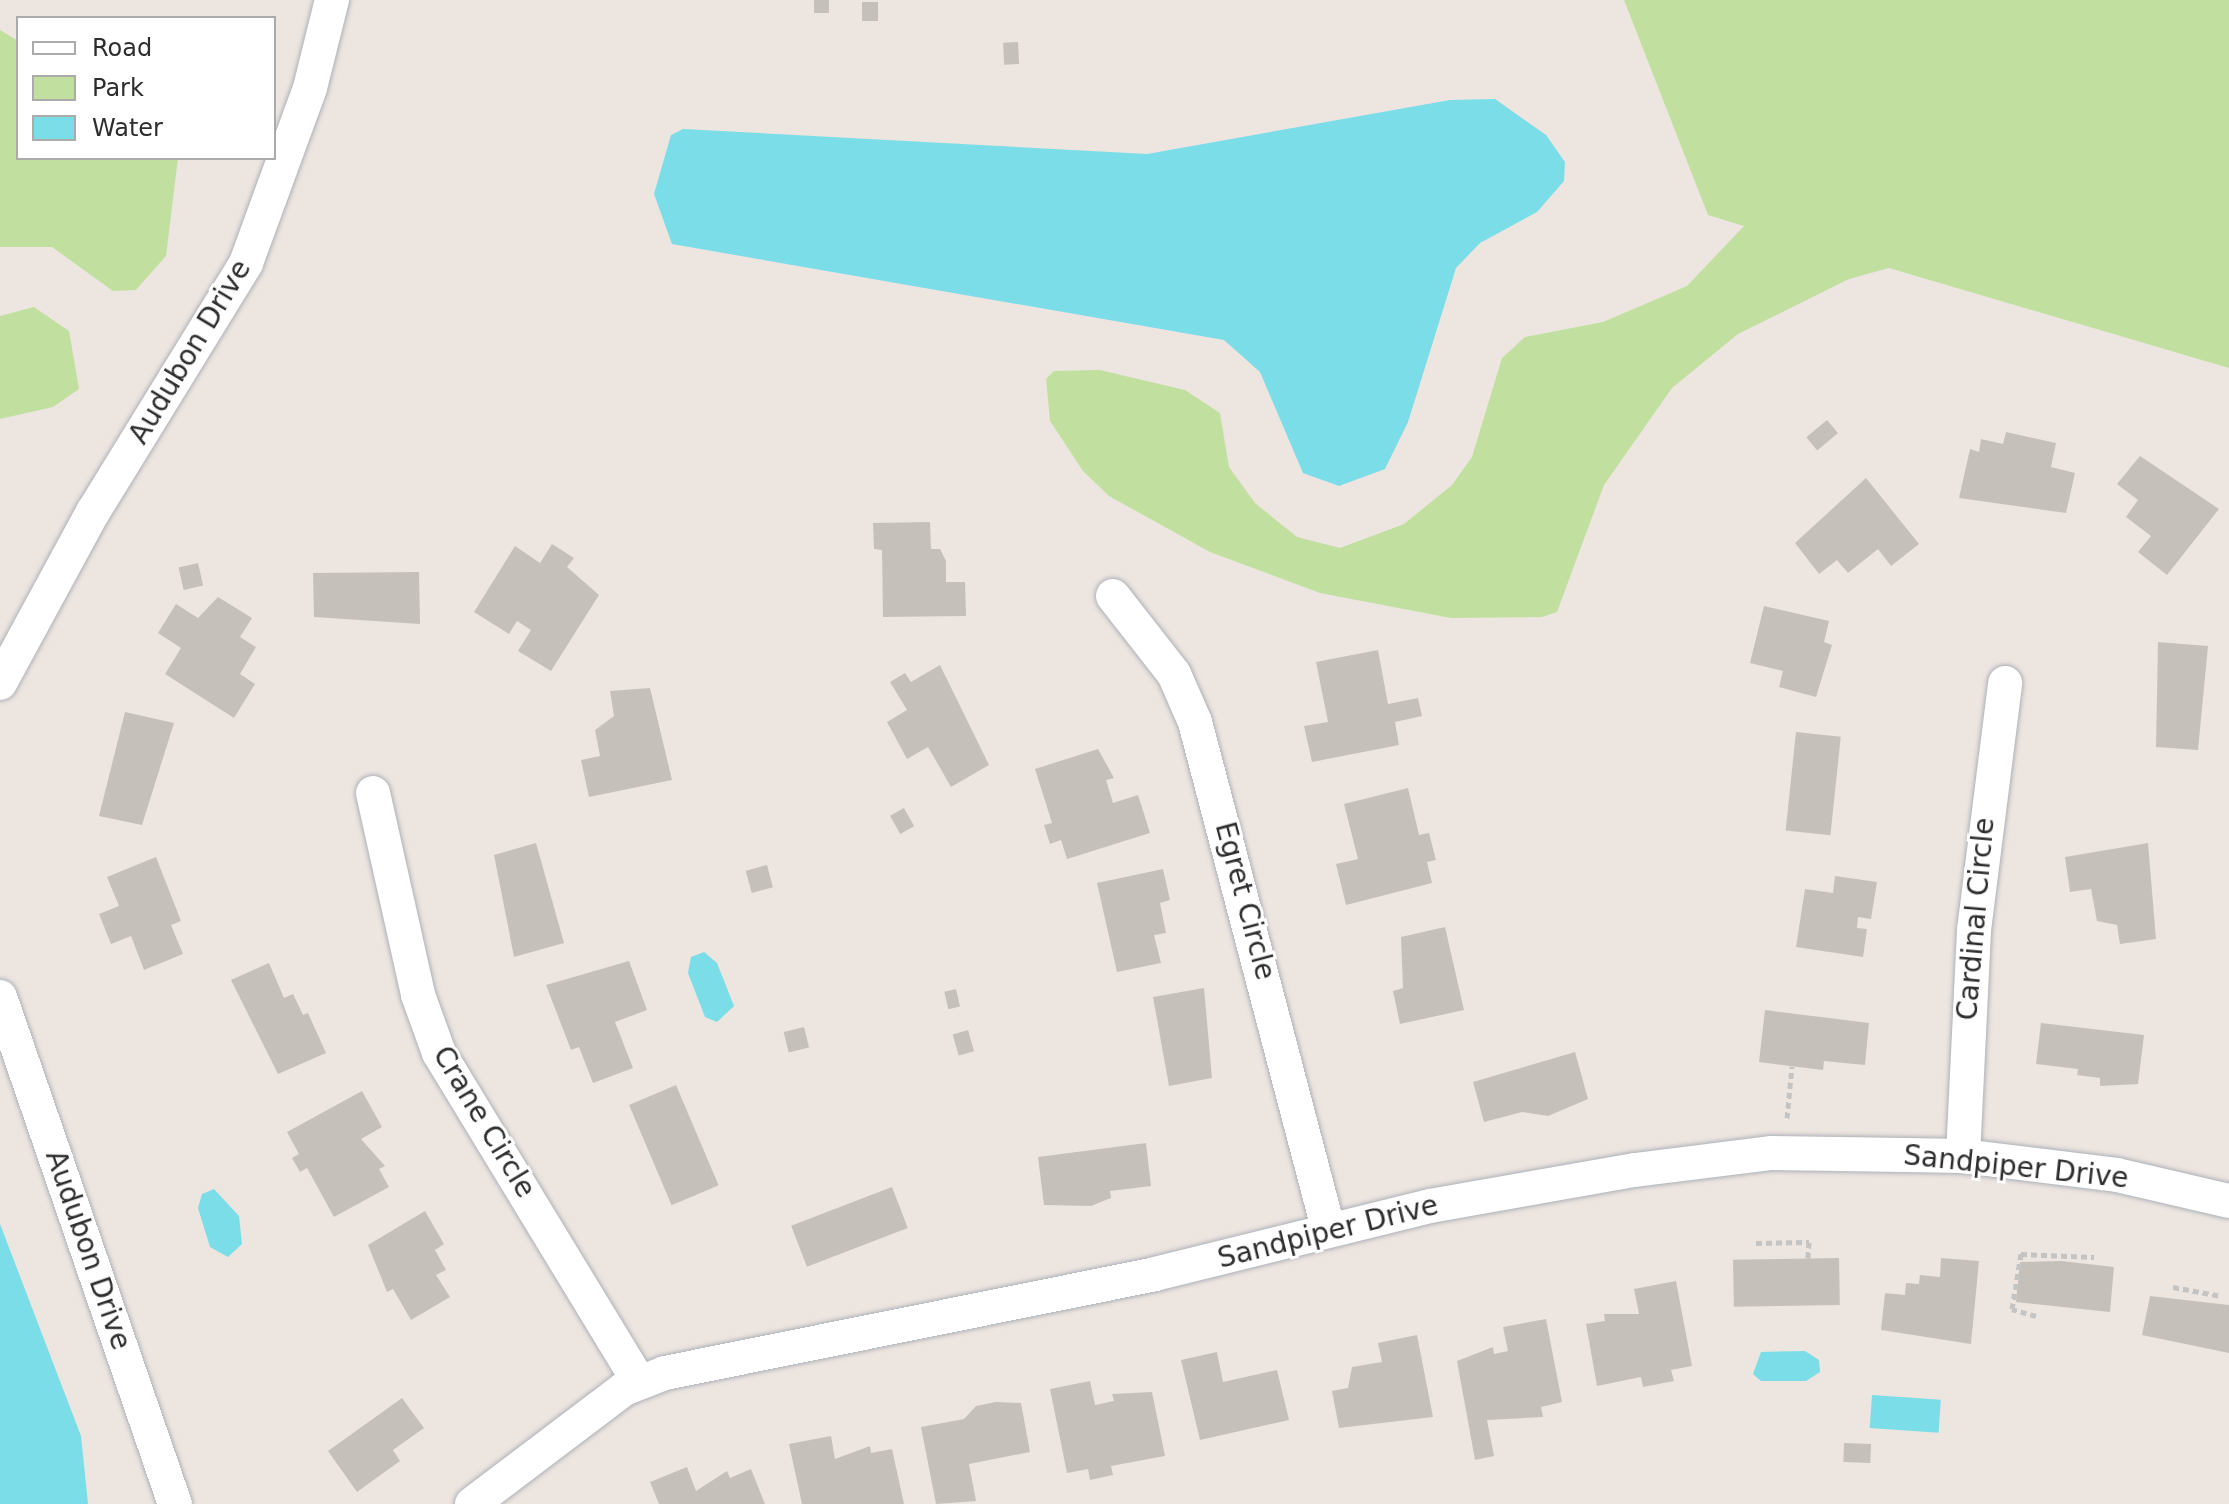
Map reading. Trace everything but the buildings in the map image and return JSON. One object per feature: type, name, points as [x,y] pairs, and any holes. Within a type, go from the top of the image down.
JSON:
[{"type":"street","name":"Audubon Drive","points":[[0,683],[93,512],[246,263],[310,88],[332,0]]},
{"type":"street","name":"Egret Circle","points":[[1113,596],[1174,674],[1195,722],[1328,1228]]},
{"type":"street","name":"Cardinal Circle","points":[[1963,1156],[1974,930],[2005,683]]},
{"type":"street","name":"Crane Circle","points":[[373,793],[418,995],[439,1053],[639,1382]]},
{"type":"street","name":"Audubon Drive","points":[[0,997],[175,1504]]},
{"type":"street","name":"Sandpiper Drive","points":[[472,1504],[639,1382],[803,1342],[1196,1265],[1328,1228],[1620,1173],[1772,1153],[1963,1156],[2117,1175],[2229,1201]]},
{"type":"path","points":[[1787,1118],[1792,1066]]},
{"type":"path","points":[[1756,1243],[1809,1242],[1808,1258]]},
{"type":"path","points":[[2036,1316],[2012,1309],[2021,1254],[2094,1257]]},
{"type":"path","points":[[2173,1287],[2221,1296]]},
{"type":"green space","points":[[1624,0],[2229,0],[2229,368],[1889,268],[1849,279],[1738,334],[1672,388],[1604,485],[1557,612],[1542,617],[1451,618],[1320,593],[1210,552],[1109,496],[1083,471],[1050,421],[1046,379],[1054,371],[1100,370],[1185,390],[1220,413],[1229,467],[1255,503],[1297,537],[1340,548],[1404,524],[1452,485],[1472,457],[1502,358],[1525,337],[1603,322],[1687,286],[1744,226],[1708,215]]},
{"type":"green space","points":[[0,30],[16,40],[16,160],[178,160],[166,256],[136,290],[113,291],[52,247],[0,247]]},
{"type":"green space","points":[[34,307],[69,331],[79,389],[53,407],[0,419],[0,316]]},
{"type":"water","points":[[1495,99],[1546,135],[1565,162],[1564,181],[1537,212],[1480,243],[1456,268],[1408,422],[1385,469],[1339,486],[1303,473],[1260,372],[1224,340],[672,244],[654,194],[671,135],[683,129],[1147,154],[1450,100]]},
{"type":"water","points":[[704,952],[717,963],[734,1006],[717,1022],[705,1017],[688,973],[691,957]]},
{"type":"water","points":[[214,1189],[239,1216],[242,1244],[228,1257],[210,1247],[198,1208],[202,1194]]},
{"type":"water","points":[[0,1224],[81,1436],[88,1504],[0,1504]]},
{"type":"water","points":[[1805,1351],[1819,1360],[1820,1372],[1806,1381],[1761,1381],[1753,1374],[1761,1352]]},
{"type":"water","points":[[1872,1395],[1941,1400],[1939,1433],[1870,1428]]}]
